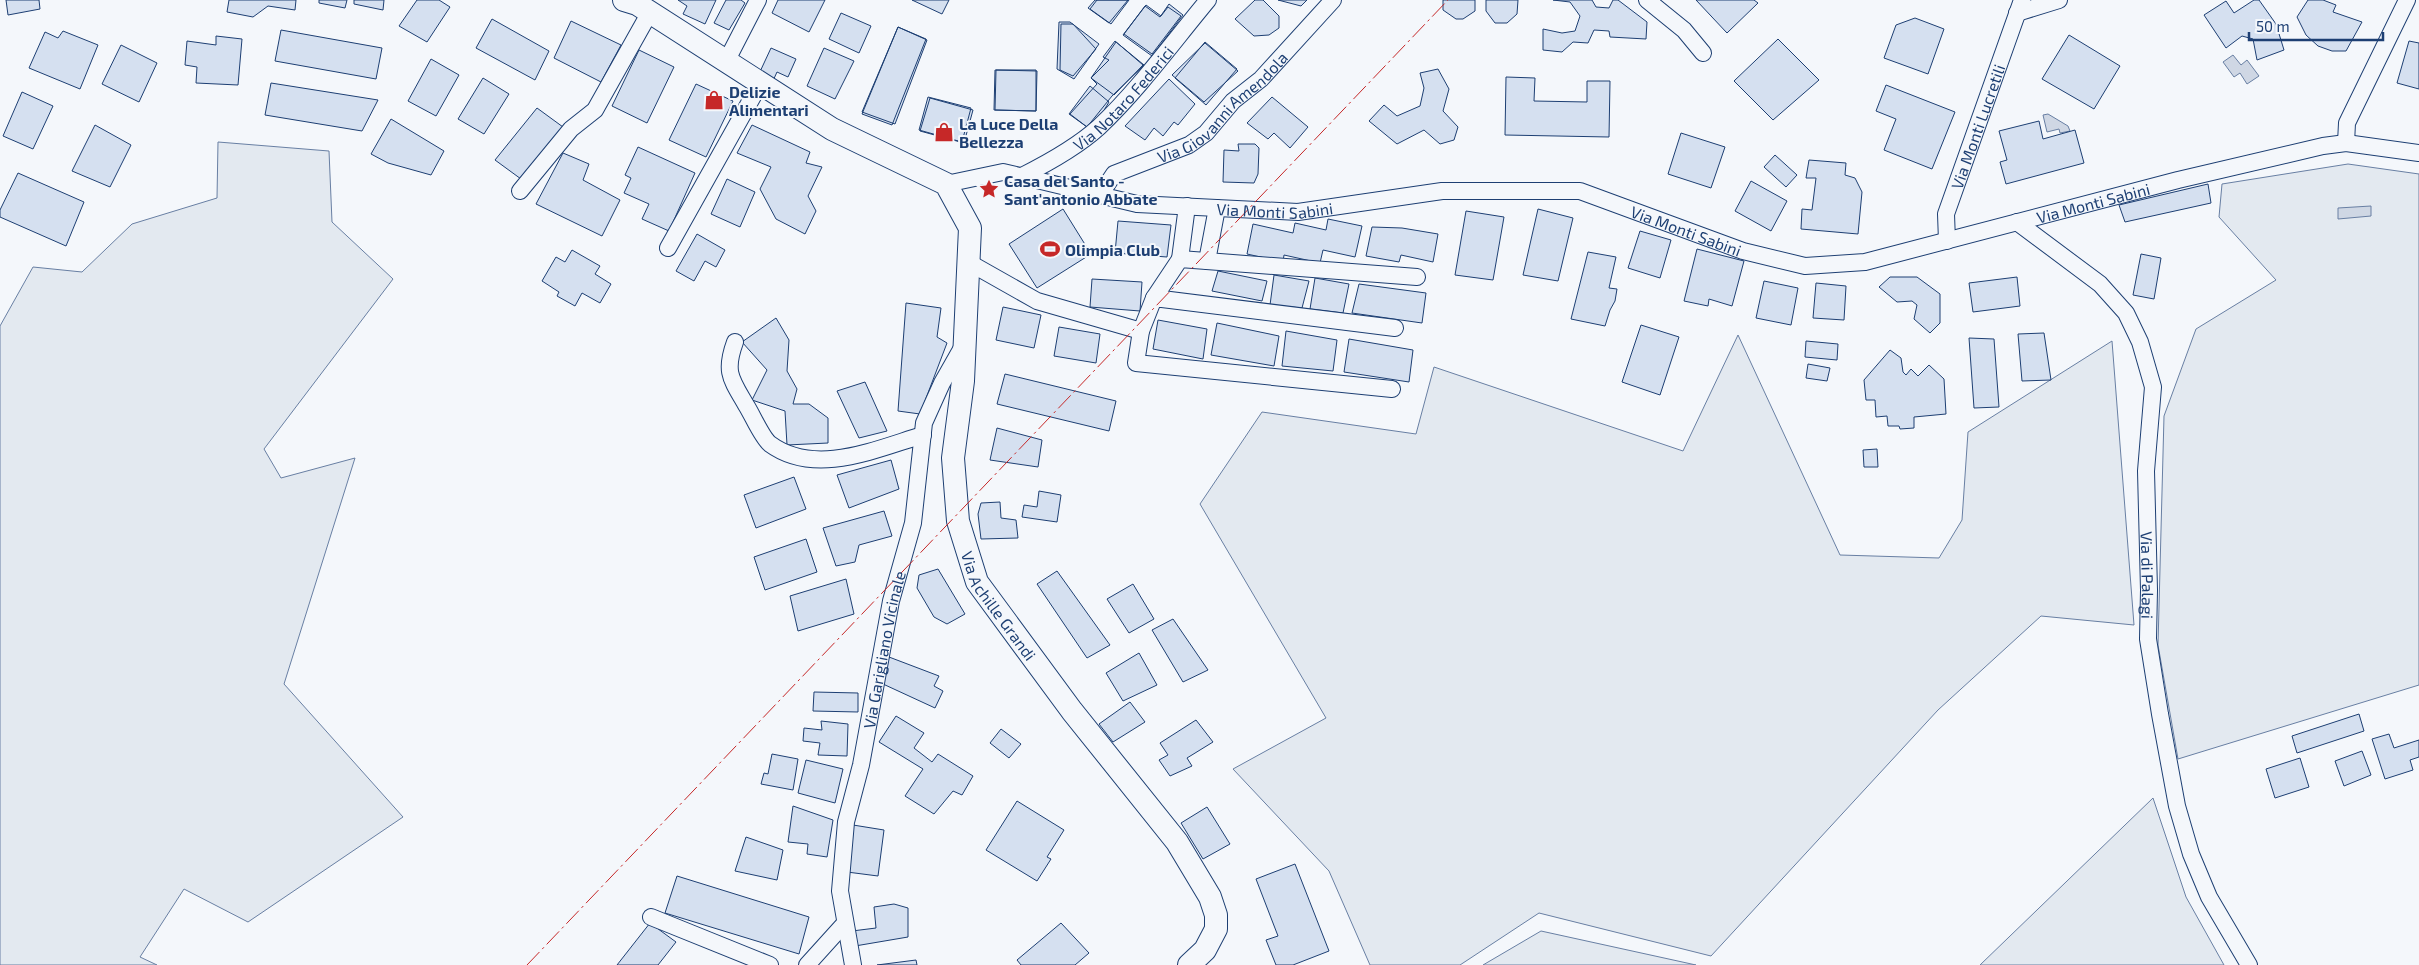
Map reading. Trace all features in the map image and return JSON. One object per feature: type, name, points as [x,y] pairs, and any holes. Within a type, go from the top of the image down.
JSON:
[{"type":"main road","points":[[624,0],[637,4],[650,12],[832,129],[946,184]]},
{"type":"main road","name":"Via Achille Grandi","points":[[946,184],[970,228],[963,381],[952,458],[958,521],[977,582],[1072,711],[1177,842],[1210,897],[1216,915],[1216,928],[1205,950],[1189,965]]},
{"type":"street","points":[[727,60],[758,0]]},
{"type":"street","name":"Via Notaro Federici","points":[[1022,176],[1050,162],[1098,128],[1150,70],[1208,0]]},
{"type":"street","name":"Via Giovanni Amendola","points":[[1100,195],[1114,174],[1189,145],[1206,132],[1233,101],[1261,79],[1333,0]]},
{"type":"street","points":[[1647,0],[1684,30],[1703,53]]},
{"type":"street","name":"Via Monti Lucretili","points":[[1946,241],[1946,214],[2020,7],[2059,0]]},
{"type":"street","points":[[2346,143],[2347,123],[2407,0]]},
{"type":"street","points":[[520,191],[570,129],[595,110],[650,12]]},
{"type":"street","points":[[668,248],[761,82]]},
{"type":"street","name":"Via Monti Sabini","points":[[946,184],[1003,172],[1137,204],[1298,212],[1442,191],[1580,191],[1743,251],[1805,266],[1865,262],[2188,178],[2323,146],[2346,143],[2419,153]]},
{"type":"street","points":[[1187,206],[1180,259],[1154,298],[1141,330],[1136,364],[1392,389]]},
{"type":"street","points":[[1207,261],[1216,208]]},
{"type":"street","name":"Via di Palagi","points":[[2017,222],[2100,284],[2126,313],[2140,342],[2153,387],[2146,471],[2149,590],[2148,639],[2162,724],[2177,806],[2191,854],[2208,897],[2249,965]]},
{"type":"street","points":[[1180,259],[1417,277]]},
{"type":"street","points":[[968,262],[1037,301],[1141,330]]},
{"type":"street","points":[[1154,298],[1395,328]]},
{"type":"street","points":[[735,342],[728,360],[732,380],[768,443],[798,458],[840,459],[923,435]]},
{"type":"street","name":"Via Garigliano Vicinale","points":[[853,965],[844,923],[840,880],[846,822],[860,765],[891,601],[913,523],[924,423],[942,383],[964,343]]},
{"type":"street","points":[[651,917],[770,965]]},
{"type":"street","points":[[808,965],[844,923]]},
{"type":"shaded area","points":[[2233,55],[2241,65],[2247,60],[2259,76],[2247,84],[2240,73],[2234,77],[2223,62]]},
{"type":"shaded area","points":[[2048,114],[2068,126],[2070,131],[2060,133],[2059,129],[2047,132],[2043,115]]},
{"type":"shaded area","points":[[218,142],[329,151],[332,222],[393,279],[264,449],[281,478],[355,458],[284,684],[403,817],[248,922],[184,889],[140,957],[157,965],[0,965],[0,326],[33,267],[82,272],[132,224],[217,198]]},
{"type":"shaded area","points":[[2348,164],[2419,174],[2419,685],[2178,759],[2158,645],[2164,416],[2196,329],[2276,280],[2219,217],[2222,184]]},
{"type":"shaded area","points":[[2371,206],[2371,216],[2338,219],[2338,208]]},
{"type":"shaded area","points":[[1738,335],[1840,555],[1939,558],[1962,520],[1968,432],[2112,341],[2134,625],[2041,616],[1938,710],[1711,956],[1539,913],[1460,965],[1370,965],[1329,871],[1233,769],[1326,718],[1200,504],[1262,412],[1416,434],[1434,367],[1683,451]]},
{"type":"shaded area","points":[[2153,798],[2186,897],[2224,965],[1980,965]]},
{"type":"shaded area","points":[[1541,931],[1696,965],[1483,965]]},
{"type":"building","points":[[6,0],[39,0],[40,9],[8,15]]},
{"type":"building","points":[[229,0],[296,0],[295,10],[268,6],[253,17],[227,12]]},
{"type":"building","points":[[319,0],[347,0],[345,8],[319,3]]},
{"type":"building","points":[[354,0],[384,0],[383,10],[354,4]]},
{"type":"building","points":[[417,0],[439,0],[450,7],[427,42],[399,26]]},
{"type":"building","points":[[678,0],[716,0],[705,24],[683,14],[687,6]]},
{"type":"building","points":[[726,0],[741,0],[745,3],[729,30],[714,23]]},
{"type":"building","points":[[778,0],[825,0],[809,32],[772,13]]},
{"type":"building","points":[[912,0],[949,0],[942,14]]},
{"type":"building","points":[[1095,0],[1128,0],[1109,23],[1088,8]]},
{"type":"building","points":[[1097,0],[1129,0],[1111,24],[1090,9]]},
{"type":"building","points":[[1255,0],[1263,0],[1279,16],[1279,28],[1269,35],[1254,36],[1235,19]]},
{"type":"building","points":[[1278,0],[1307,0],[1301,6]]},
{"type":"building","points":[[1443,0],[1475,0],[1475,11],[1463,19],[1456,19],[1443,10]]},
{"type":"building","points":[[1486,0],[1518,0],[1517,14],[1507,23],[1495,23],[1486,11]]},
{"type":"building","points":[[1553,0],[1592,0],[1596,7],[1609,8],[1613,0],[1618,0],[1647,22],[1646,39],[1610,37],[1609,31],[1594,30],[1588,43],[1573,42],[1562,52],[1543,50],[1543,29],[1562,33],[1575,31],[1580,16],[1570,2]]},
{"type":"building","points":[[1696,0],[1754,0],[1758,3],[1727,33]]},
{"type":"building","points":[[2254,0],[2259,0],[2276,24],[2284,50],[2257,60],[2253,39],[2242,36],[2226,48],[2204,15],[2226,1],[2234,13]]},
{"type":"building","points":[[2308,0],[2323,0],[2336,5],[2333,12],[2362,22],[2346,51],[2332,51],[2318,46],[2306,35],[2297,17]]},
{"type":"building","points":[[1169,4],[1183,15],[1152,56],[1123,35],[1145,6],[1160,17]]},
{"type":"building","points":[[1146,5],[1161,16],[1168,7],[1181,16],[1152,54],[1124,34]]},
{"type":"building","points":[[841,13],[871,26],[859,53],[829,39]]},
{"type":"building","points":[[1915,18],[1944,29],[1928,74],[1884,58],[1896,25]]},
{"type":"building","points":[[492,19],[549,51],[535,80],[476,48]]},
{"type":"building","points":[[571,21],[621,45],[601,82],[554,58]]},
{"type":"building","points":[[1059,22],[1070,22],[1099,44],[1074,79],[1057,69]]},
{"type":"building","points":[[1061,24],[1073,24],[1096,49],[1073,76],[1060,70]]},
{"type":"building","points":[[898,27],[926,39],[892,125],[862,114]]},
{"type":"building","points":[[898,27],[927,40],[895,124],[862,112]]},
{"type":"building","points":[[281,30],[382,48],[376,79],[275,61]]},
{"type":"building","points":[[63,31],[98,45],[80,89],[29,68],[45,32],[58,38]]},
{"type":"building","points":[[2069,35],[2120,66],[2094,109],[2042,79]]},
{"type":"building","points":[[216,36],[242,39],[238,85],[196,83],[197,67],[185,65],[187,41],[216,45]]},
{"type":"building","points":[[1778,39],[1819,80],[1773,120],[1734,81]]},
{"type":"building","points":[[1115,41],[1143,65],[1114,95],[1091,78],[1109,60],[1103,57]]},
{"type":"building","points":[[2409,41],[2419,43],[2419,89],[2397,83]]},
{"type":"building","points":[[1116,42],[1144,65],[1112,96],[1087,127],[1070,114],[1097,84],[1091,78]]},
{"type":"building","points":[[1205,42],[1237,69],[1206,105],[1175,78]]},
{"type":"building","points":[[1205,43],[1238,71],[1204,102],[1172,75]]},
{"type":"building","points":[[121,45],[157,63],[139,102],[102,84]]},
{"type":"building","points":[[771,48],[796,59],[788,77],[777,72],[772,83],[758,76]]},
{"type":"building","points":[[824,48],[854,61],[835,99],[807,86]]},
{"type":"building","points":[[639,50],[674,67],[647,123],[612,106]]},
{"type":"building","points":[[431,59],[459,75],[436,116],[408,101]]},
{"type":"building","points":[[1438,69],[1449,89],[1443,111],[1458,127],[1454,140],[1440,144],[1424,130],[1397,144],[1369,121],[1384,105],[1397,116],[1420,106],[1424,88],[1420,73]]},
{"type":"building","points":[[995,70],[1036,70],[1036,111],[994,110]]},
{"type":"building","points":[[996,70],[1037,71],[1036,111],[995,110]]},
{"type":"building","points":[[1506,77],[1535,78],[1534,101],[1587,102],[1587,81],[1610,81],[1609,137],[1505,135]]},
{"type":"building","points":[[483,78],[509,94],[484,134],[458,119]]},
{"type":"building","points":[[1169,79],[1195,104],[1178,125],[1174,122],[1163,136],[1154,128],[1145,140],[1125,126]]},
{"type":"building","points":[[271,83],[378,100],[362,131],[265,115]]},
{"type":"building","points":[[696,84],[733,101],[706,157],[669,140]]},
{"type":"building","points":[[1886,85],[1955,112],[1932,169],[1884,150],[1896,119],[1876,111]]},
{"type":"building","points":[[1090,86],[1109,102],[1100,117],[1087,127],[1069,114]]},
{"type":"building","points":[[22,92],[53,106],[33,149],[3,136]]},
{"type":"building","points":[[928,97],[971,108],[962,142],[919,130]]},
{"type":"building","points":[[1272,97],[1308,127],[1290,148],[1274,133],[1268,139],[1247,123]]},
{"type":"building","points":[[930,98],[973,110],[964,143],[920,131]]},
{"type":"building","points":[[537,108],[563,127],[521,179],[495,160]]},
{"type":"building","points":[[391,119],[444,151],[431,175],[388,163],[371,154]]},
{"type":"building","points":[[2039,121],[2043,139],[2075,130],[2084,163],[2006,184],[2000,162],[2007,160],[1999,131]]},
{"type":"building","points":[[95,125],[131,145],[110,187],[72,171]]},
{"type":"building","points":[[752,125],[810,152],[806,163],[822,167],[808,196],[816,211],[805,234],[776,219],[760,189],[771,167],[737,153]]},
{"type":"building","points":[[1681,133],[1725,147],[1711,188],[1668,174]]},
{"type":"building","points":[[1238,144],[1255,144],[1259,148],[1258,174],[1254,183],[1223,182],[1224,150],[1239,151]]},
{"type":"building","points":[[638,147],[695,173],[669,231],[642,219],[649,204],[624,193],[631,178],[625,175]]},
{"type":"building","points":[[563,153],[589,164],[583,180],[620,200],[602,236],[536,204]]},
{"type":"building","points":[[1775,155],[1797,175],[1786,187],[1764,167]]},
{"type":"building","points":[[1809,160],[1846,163],[1845,175],[1855,178],[1862,192],[1858,234],[1801,229],[1802,209],[1812,210],[1816,178],[1806,178]]},
{"type":"building","points":[[18,173],[84,202],[66,246],[0,217],[0,210]]},
{"type":"building","points":[[727,179],[755,192],[740,227],[711,214]]},
{"type":"building","points":[[1751,181],[1787,201],[1771,231],[1735,211]]},
{"type":"building","points":[[2208,184],[2211,203],[2125,222],[2119,205]]},
{"type":"building","name":"Olimpia Club","points":[[1063,209],[1091,254],[1037,288],[1009,244]]},
{"type":"building","points":[[1538,209],[1573,218],[1558,281],[1523,275]]},
{"type":"building","points":[[1466,211],[1504,217],[1493,280],[1455,275]]},
{"type":"building","points":[[1328,219],[1362,226],[1355,257],[1323,250],[1320,263],[1284,255],[1283,262],[1247,254],[1253,224],[1293,233],[1295,223],[1326,230]]},
{"type":"building","points":[[1118,221],[1171,225],[1167,257],[1115,253]]},
{"type":"building","points":[[1372,227],[1402,228],[1438,234],[1433,262],[1401,255],[1399,262],[1366,256]]},
{"type":"building","points":[[1640,231],[1671,240],[1660,278],[1628,268]]},
{"type":"building","points":[[697,234],[725,250],[716,267],[705,261],[694,281],[676,271]]},
{"type":"building","points":[[1697,249],[1744,261],[1732,306],[1709,299],[1708,306],[1684,301]]},
{"type":"building","points":[[572,250],[600,266],[595,274],[611,284],[600,303],[582,293],[575,306],[557,296],[559,292],[542,281],[556,257],[565,262]]},
{"type":"building","points":[[1588,252],[1616,257],[1609,288],[1617,289],[1615,301],[1605,326],[1571,319]]},
{"type":"building","points":[[2141,254],[2161,258],[2154,299],[2133,295]]},
{"type":"building","points":[[1218,271],[1267,281],[1262,301],[1212,291]]},
{"type":"building","points":[[1274,275],[1309,281],[1302,308],[1270,305]]},
{"type":"building","points":[[1890,277],[1917,277],[1940,294],[1940,323],[1930,333],[1914,319],[1917,305],[1912,301],[1897,302],[1879,287]]},
{"type":"building","points":[[2017,277],[2020,306],[1973,312],[1969,283]]},
{"type":"building","points":[[1315,278],[1349,284],[1343,313],[1310,309]]},
{"type":"building","points":[[1092,279],[1142,282],[1140,311],[1090,307]]},
{"type":"building","points":[[1764,281],[1798,288],[1791,325],[1756,318]]},
{"type":"building","points":[[1816,283],[1846,286],[1844,320],[1813,318]]},
{"type":"building","points":[[1359,284],[1426,293],[1422,323],[1352,313]]},
{"type":"building","points":[[906,303],[941,308],[937,337],[947,343],[920,414],[898,411]]},
{"type":"building","points":[[1003,307],[1041,315],[1034,348],[996,340]]},
{"type":"building","points":[[776,318],[789,340],[787,371],[797,389],[793,404],[809,404],[828,418],[828,443],[787,445],[785,411],[752,400],[767,370],[742,342]]},
{"type":"building","points":[[1158,320],[1207,329],[1203,359],[1153,349]]},
{"type":"building","points":[[1217,323],[1279,336],[1274,366],[1211,355]]},
{"type":"building","points":[[1641,325],[1679,337],[1660,395],[1622,382]]},
{"type":"building","points":[[1059,327],[1100,334],[1096,363],[1054,356]]},
{"type":"building","points":[[1286,331],[1337,340],[1333,371],[1282,366]]},
{"type":"building","points":[[2044,333],[2051,380],[2022,381],[2018,334]]},
{"type":"building","points":[[1969,338],[1994,339],[1999,407],[1974,408]]},
{"type":"building","points":[[1349,339],[1413,350],[1409,382],[1344,372]]},
{"type":"building","points":[[1806,341],[1838,344],[1837,360],[1805,357]]},
{"type":"building","points":[[1890,350],[1901,358],[1903,372],[1906,375],[1911,369],[1918,376],[1929,365],[1944,379],[1946,414],[1914,417],[1914,428],[1900,429],[1899,426],[1888,426],[1887,416],[1876,417],[1875,400],[1866,400],[1864,380]]},
{"type":"building","points":[[1808,364],[1830,368],[1827,381],[1806,378]]},
{"type":"building","points":[[1005,374],[1116,401],[1109,431],[997,404]]},
{"type":"building","points":[[865,382],[887,431],[859,438],[837,391]]},
{"type":"building","points":[[997,428],[1042,440],[1038,467],[990,460]]},
{"type":"building","points":[[1877,449],[1878,467],[1864,467],[1863,450]]},
{"type":"building","points":[[891,460],[899,489],[849,508],[837,475]]},
{"type":"building","points":[[794,477],[806,509],[756,528],[744,495]]},
{"type":"building","points":[[1039,491],[1061,495],[1057,522],[1022,517],[1024,505],[1037,507]]},
{"type":"building","points":[[1000,502],[1001,518],[1016,520],[1018,538],[981,539],[978,514],[981,503]]},
{"type":"building","points":[[884,511],[892,536],[859,545],[855,562],[836,566],[823,528]]},
{"type":"building","points":[[806,539],[817,572],[765,590],[754,557]]},
{"type":"building","points":[[938,569],[965,614],[947,624],[934,617],[917,588],[919,575]]},
{"type":"building","points":[[1057,571],[1110,645],[1087,658],[1037,584]]},
{"type":"building","points":[[846,579],[854,614],[798,631],[790,596]]},
{"type":"building","points":[[1133,584],[1154,619],[1129,633],[1107,599]]},
{"type":"building","points":[[1173,619],[1208,670],[1183,682],[1152,630]]},
{"type":"building","points":[[1139,653],[1157,685],[1123,701],[1106,673]]},
{"type":"building","points":[[889,657],[939,676],[934,686],[943,691],[935,708],[883,684]]},
{"type":"building","points":[[814,692],[858,693],[858,712],[813,711]]},
{"type":"building","points":[[1130,702],[1145,722],[1113,742],[1099,724]]},
{"type":"building","points":[[2359,714],[2364,731],[2297,753],[2292,736]]},
{"type":"building","points":[[896,716],[924,733],[914,748],[932,762],[938,754],[973,776],[962,795],[953,791],[934,814],[905,796],[923,769],[879,742]]},
{"type":"building","points":[[1196,720],[1213,742],[1187,758],[1192,766],[1170,776],[1159,760],[1168,755],[1160,743]]},
{"type":"building","points":[[821,721],[848,724],[847,756],[818,755],[820,743],[803,741],[804,728],[822,730]]},
{"type":"building","points":[[1001,729],[1021,744],[1009,758],[990,743]]},
{"type":"building","points":[[2389,734],[2394,748],[2419,740],[2419,757],[2410,760],[2413,770],[2385,779],[2372,739]]},
{"type":"building","points":[[2362,751],[2371,775],[2344,786],[2335,761]]},
{"type":"building","points":[[772,754],[798,759],[793,790],[761,784],[764,773],[768,774]]},
{"type":"building","points":[[2300,758],[2309,787],[2275,798],[2266,769]]},
{"type":"building","points":[[806,760],[843,769],[835,803],[798,793]]},
{"type":"building","points":[[1017,801],[1064,830],[1047,857],[1051,859],[1037,881],[986,850]]},
{"type":"building","points":[[793,806],[833,820],[827,857],[807,854],[808,844],[788,842]]},
{"type":"building","points":[[1207,807],[1230,844],[1203,859],[1181,823]]},
{"type":"building","points":[[853,825],[884,830],[878,876],[847,872]]},
{"type":"building","points":[[746,837],[783,850],[777,880],[735,871]]},
{"type":"building","points":[[1295,864],[1329,951],[1293,965],[1276,965],[1266,940],[1278,936],[1256,879]]},
{"type":"building","points":[[677,876],[809,917],[799,954],[665,913]]},
{"type":"building","points":[[894,904],[908,908],[908,937],[855,946],[852,931],[876,928],[874,907]]},
{"type":"building","points":[[650,923],[676,942],[658,965],[617,965]]},
{"type":"building","points":[[1061,923],[1089,953],[1075,965],[1021,965],[1017,960]]},
{"type":"building","points":[[916,960],[917,965],[877,965]]},
{"type":"power","points":[[527,965],[1448,0]]},
{"type":"place","name":"Delizie Alimentari","points":[[714,100]]},
{"type":"place","name":"La Luce Della Bellezza","points":[[944,132]]},
{"type":"place","name":"Casa del Santo - Sant'antonio Abbate","points":[[989,189]]},
{"type":"place","name":"Olimpia Club","points":[[1050,249]]}]
